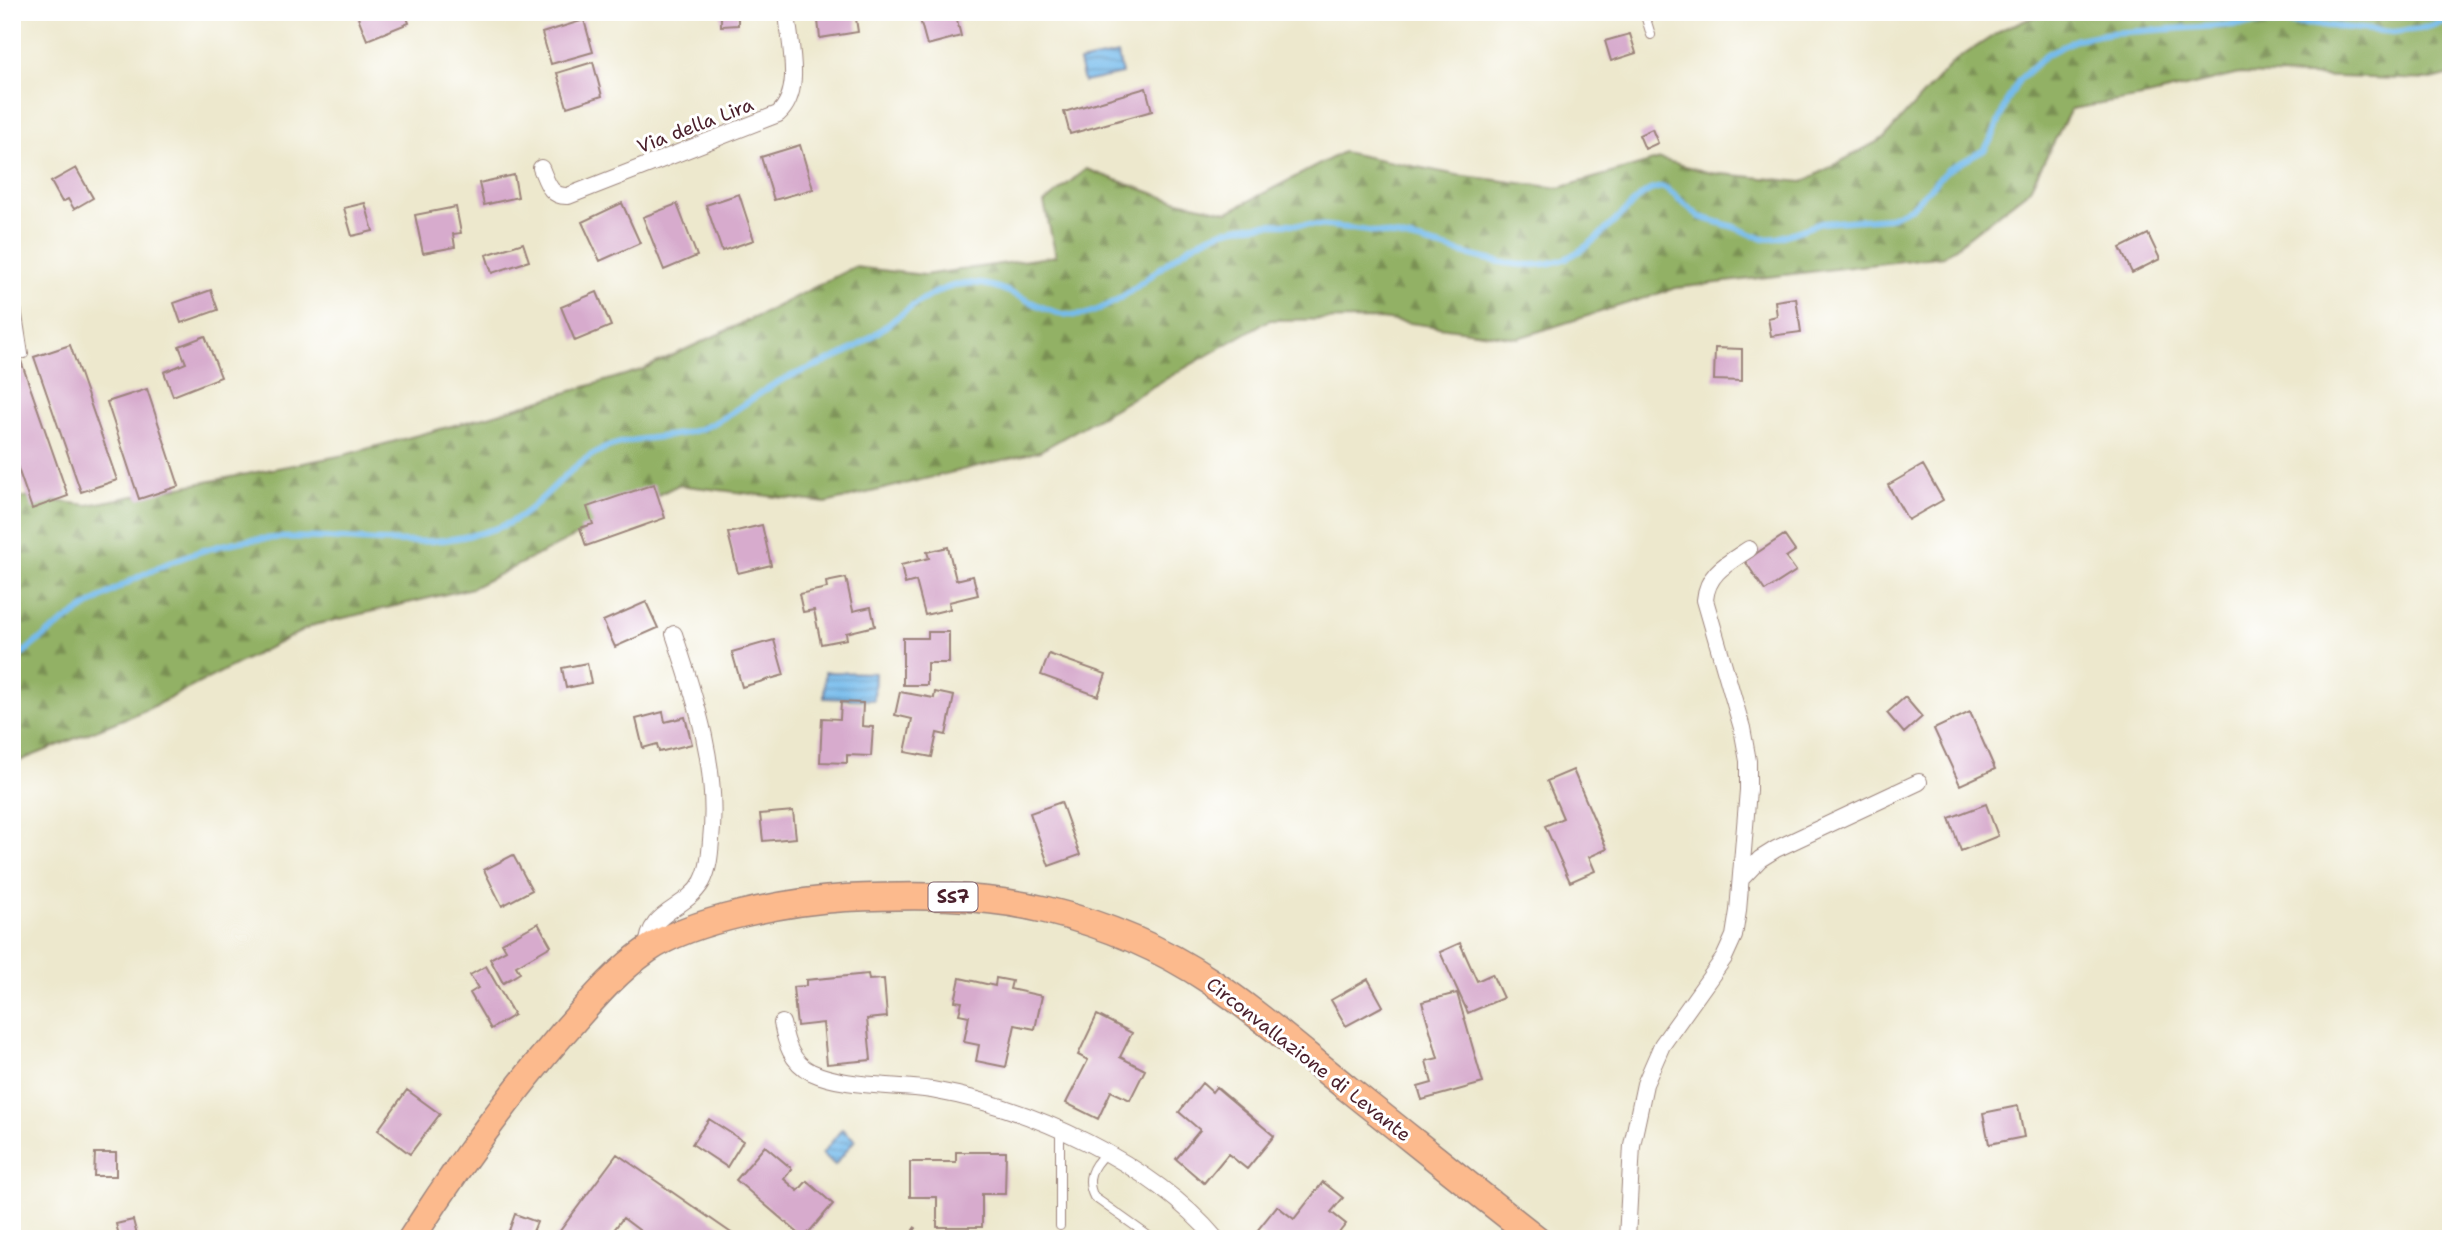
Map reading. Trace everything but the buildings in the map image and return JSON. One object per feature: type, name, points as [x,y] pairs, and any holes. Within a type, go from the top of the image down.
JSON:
[{"type":"main road","name":"Circonvallazione di Levante","points":[[411,1239],[455,1172],[535,1067],[598,994],[648,950],[681,932],[782,906],[838,898],[915,896],[981,899],[1022,905],[1091,924],[1147,946],[1210,981],[1537,1239]]},
{"type":"street","name":"Via della Lira","points":[[541,168],[550,189],[558,195],[568,196],[778,114],[789,102],[793,83],[787,12]]},
{"type":"street","points":[[1627,1239],[1632,1145],[1645,1084],[1662,1045],[1704,989],[1727,952],[1736,928],[1748,761],[1742,728],[1705,600],[1707,586],[1716,571],[1749,549]]},
{"type":"street","points":[[648,950],[649,934],[654,923],[691,895],[703,880],[708,866],[712,834],[713,797],[705,741],[674,634]]},
{"type":"street","points":[[1741,878],[1760,859],[1776,849],[1919,782]]},
{"type":"street","points":[[782,1023],[793,1057],[814,1073],[844,1081],[907,1086],[956,1096],[1015,1113],[1060,1131],[1105,1154],[1170,1194],[1193,1213],[1216,1239]]},
{"type":"lane","points":[[1644,12],[1651,35]]},
{"type":"lane","points":[[12,276],[24,354]]},
{"type":"lane","points":[[1060,1131],[1060,1226]]},
{"type":"lane","points":[[1105,1154],[1092,1169],[1092,1192],[1102,1204],[1153,1239]]},
{"type":"path","points":[[907,1239],[919,1223]]},
{"type":"green space","points":[[2048,12],[2451,12],[2451,75],[2432,80],[2239,74],[2148,96],[2071,109],[2029,190],[1944,256],[1676,288],[1518,338],[1381,319],[1269,320],[1040,451],[826,503],[678,485],[472,588],[314,625],[148,709],[12,764],[12,496],[88,505],[344,455],[492,415],[641,370],[760,315],[854,267],[924,275],[1056,256],[1044,203],[1086,169],[1166,198],[1228,212],[1343,152],[1457,175],[1559,188],[1660,159],[1711,173],[1803,182],[1884,138],[1953,62],[2005,28]]},
{"type":"water","points":[[1118,54],[1122,74],[1084,82],[1079,62]]},
{"type":"water","points":[[825,672],[875,673],[874,700],[824,698]]},
{"type":"water","points":[[842,1129],[855,1140],[835,1165],[822,1154]]},
{"type":"waterway","points":[[12,662],[61,624],[115,589],[173,561],[203,551],[243,541],[277,538],[432,541],[454,539],[500,527],[527,511],[573,469],[599,451],[612,445],[684,433],[712,424],[780,381],[854,348],[914,305],[953,286],[972,283],[991,286],[1057,313],[1090,313],[1128,293],[1178,255],[1215,234],[1236,228],[1279,224],[1372,232],[1509,264],[1546,264],[1575,254],[1605,231],[1641,196],[1661,187],[1700,217],[1763,239],[1778,238],[1821,223],[1888,218],[1912,207],[1946,171],[1984,150],[2019,80],[2047,54],[2077,39],[2110,33],[2262,23],[2308,24],[2393,32],[2420,29],[2451,20]]}]
